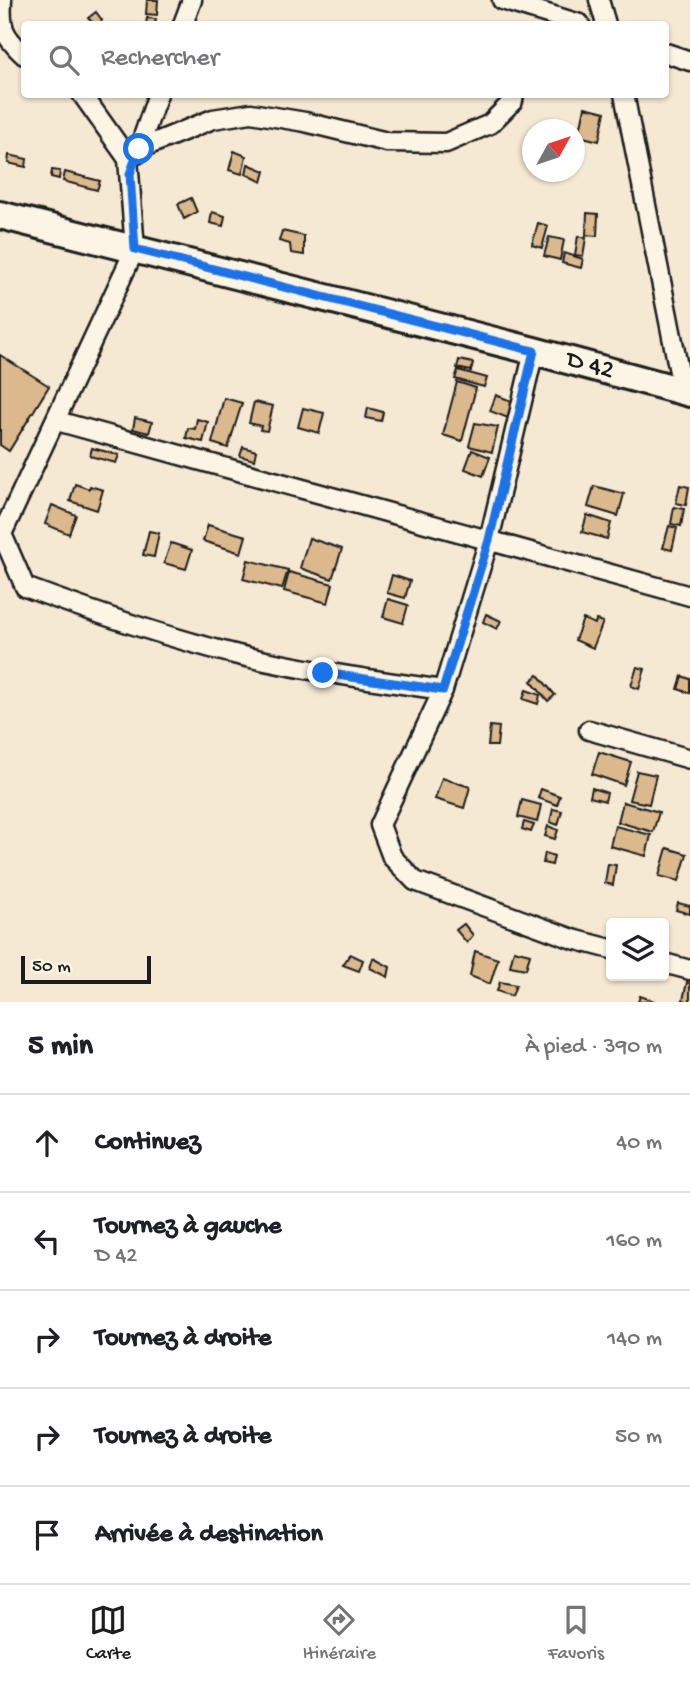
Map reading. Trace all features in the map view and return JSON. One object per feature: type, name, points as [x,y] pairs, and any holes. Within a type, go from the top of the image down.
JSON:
[{"type":"street","points":[[2,0],[1,23],[6,38],[21,52]]},
{"type":"street","points":[[184,21],[192,0]]},
{"type":"street","points":[[502,0],[545,19]]},
{"type":"street","points":[[599,0],[605,21]]},
{"type":"street","points":[[669,54],[690,61]]},
{"type":"street","points":[[85,98],[128,159],[135,249],[2,534],[25,587],[159,634],[237,654],[323,673],[443,690]]},
{"type":"street","points":[[130,174],[157,98]]},
{"type":"street","points":[[139,149],[214,119],[251,113],[305,122],[387,142],[446,143],[490,124],[513,98]]},
{"type":"street","points":[[625,98],[687,393]]},
{"type":"street","name":"D 42","points":[[0,215],[534,351],[687,393]]},
{"type":"street","points":[[534,351],[489,540],[443,690],[380,825],[392,857],[415,881],[573,939],[606,948]]},
{"type":"street","points":[[57,421],[690,596]]},
{"type":"street","points":[[589,730],[690,759]]},
{"type":"street","points":[[669,965],[690,971]]},
{"type":"building","points":[[147,0],[158,0],[157,15],[146,14]]},
{"type":"building","points":[[96,12],[102,20],[91,21],[88,18]]},
{"type":"building","points":[[585,107],[605,112],[599,141],[585,138],[585,119],[583,119]]},
{"type":"building","points":[[234,151],[246,156],[242,174],[229,170]]},
{"type":"building","points":[[9,155],[27,159],[26,167],[8,163]]},
{"type":"building","points":[[248,164],[265,171],[262,182],[246,174]]},
{"type":"building","points":[[52,170],[60,171],[59,179],[51,177]]},
{"type":"building","points":[[65,172],[100,181],[97,190],[63,181]]},
{"type":"building","points":[[191,198],[197,212],[184,219],[178,204]]},
{"type":"building","points":[[212,212],[225,216],[223,226],[210,223]]},
{"type":"building","points":[[587,213],[598,214],[597,236],[586,235]]},
{"type":"building","points":[[538,223],[548,226],[542,248],[532,245]]},
{"type":"building","points":[[282,231],[304,236],[304,255],[291,253],[290,244],[279,241]]},
{"type":"building","points":[[578,236],[586,238],[583,256],[575,255]]},
{"type":"building","points":[[549,237],[564,240],[560,260],[544,256]]},
{"type":"building","points":[[564,253],[583,259],[581,268],[562,263]]},
{"type":"building","points":[[0,355],[49,386],[9,451],[0,445]]},
{"type":"building","points":[[459,360],[473,363],[471,371],[457,368]]},
{"type":"building","points":[[458,370],[487,378],[484,387],[455,379]]},
{"type":"building","points":[[457,382],[476,388],[462,441],[443,435]]},
{"type":"building","points":[[496,395],[514,402],[508,418],[490,411]]},
{"type":"building","points":[[224,398],[242,403],[228,448],[212,443]]},
{"type":"building","points":[[254,402],[273,406],[267,431],[260,430],[261,426],[249,423]]},
{"type":"building","points":[[303,408],[324,413],[319,433],[298,427]]},
{"type":"building","points":[[368,408],[383,412],[381,421],[366,418]]},
{"type":"building","points":[[135,418],[152,422],[149,433],[133,429]]},
{"type":"building","points":[[197,419],[208,422],[203,442],[186,438],[188,428],[195,429]]},
{"type":"building","points":[[475,423],[498,427],[492,452],[469,446]]},
{"type":"building","points":[[243,447],[256,451],[254,460],[240,456]]},
{"type":"building","points":[[92,448],[119,455],[116,463],[90,456]]},
{"type":"building","points":[[472,450],[490,457],[483,476],[465,469]]},
{"type":"building","points":[[75,484],[103,490],[97,510],[70,501]]},
{"type":"building","points":[[680,485],[689,487],[686,505],[676,503]]},
{"type":"building","points":[[594,486],[624,494],[618,516],[588,507]]},
{"type":"building","points":[[52,505],[76,515],[69,534],[45,524]]},
{"type":"building","points":[[674,507],[684,509],[681,526],[671,524]]},
{"type":"building","points":[[587,515],[611,523],[607,539],[582,532]]},
{"type":"building","points":[[208,525],[246,536],[241,553],[203,541]]},
{"type":"building","points":[[669,526],[677,528],[672,550],[663,548]]},
{"type":"building","points":[[149,531],[159,533],[154,557],[143,555]]},
{"type":"building","points":[[309,538],[342,549],[332,579],[300,568]]},
{"type":"building","points":[[171,543],[192,550],[186,569],[164,563]]},
{"type":"building","points":[[248,560],[288,570],[282,589],[243,579]]},
{"type":"building","points":[[289,572],[333,584],[328,603],[284,591]]},
{"type":"building","points":[[392,575],[410,581],[405,598],[387,593]]},
{"type":"building","points":[[388,599],[408,605],[403,623],[383,617]]},
{"type":"building","points":[[486,614],[501,621],[497,629],[483,622]]},
{"type":"building","points":[[583,619],[595,624],[596,620],[603,622],[593,648],[575,640]]},
{"type":"building","points":[[637,667],[645,669],[639,689],[631,686]]},
{"type":"building","points":[[538,675],[555,695],[548,701],[531,681]]},
{"type":"building","points":[[682,676],[690,679],[690,693],[678,689]]},
{"type":"building","points":[[526,690],[540,695],[538,704],[523,699]]},
{"type":"building","points":[[490,726],[499,727],[497,746],[488,746]]},
{"type":"building","points":[[599,752],[631,762],[624,785],[592,774]]},
{"type":"building","points":[[637,771],[656,775],[649,804],[629,800]]},
{"type":"building","points":[[442,778],[470,787],[464,808],[435,799]]},
{"type":"building","points":[[592,788],[607,793],[605,801],[590,797]]},
{"type":"building","points":[[541,789],[560,796],[557,805],[538,798]]},
{"type":"building","points":[[522,800],[541,805],[537,822],[518,817]]},
{"type":"building","points":[[623,802],[659,812],[653,832],[618,822]]},
{"type":"building","points":[[553,809],[562,811],[558,825],[550,822]]},
{"type":"building","points":[[524,822],[534,825],[531,832],[522,829]]},
{"type":"building","points":[[548,826],[558,830],[555,839],[545,836]]},
{"type":"building","points":[[615,826],[651,835],[646,856],[610,846]]},
{"type":"building","points":[[667,848],[687,854],[679,881],[659,876]]},
{"type":"building","points":[[545,853],[554,856],[552,865],[543,863]]},
{"type":"building","points":[[608,864],[616,865],[613,885],[605,883]]},
{"type":"building","points":[[678,903],[690,906],[690,914],[676,910]]},
{"type":"building","points":[[464,924],[473,935],[467,943],[456,930]]},
{"type":"building","points":[[514,950],[530,954],[526,969],[510,966]]},
{"type":"building","points":[[475,951],[498,959],[490,984],[470,976]]},
{"type":"building","points":[[350,954],[363,960],[359,971],[343,965]]},
{"type":"building","points":[[373,958],[390,967],[388,977],[370,968]]},
{"type":"building","points":[[500,982],[516,985],[512,996],[497,991]]},
{"type":"building","points":[[687,982],[690,983],[690,1002],[683,1000]]},
{"type":"building","points":[[640,996],[654,1001],[638,1002]]},
{"type":"route","points":[[139,149],[130,174],[135,249],[534,351],[489,540],[443,690],[323,673]]}]
